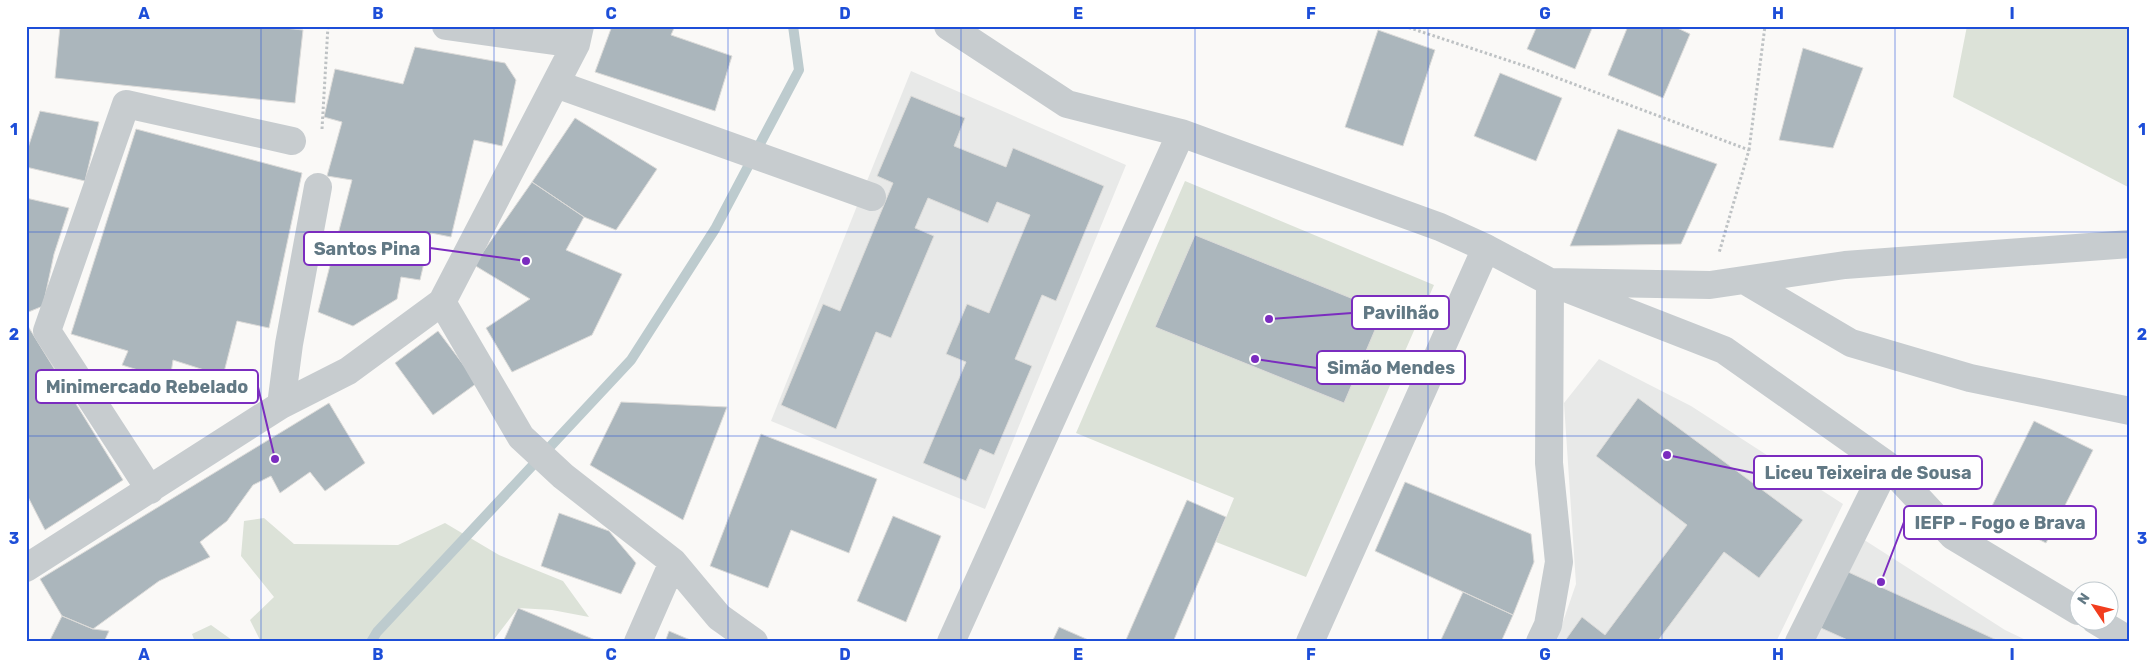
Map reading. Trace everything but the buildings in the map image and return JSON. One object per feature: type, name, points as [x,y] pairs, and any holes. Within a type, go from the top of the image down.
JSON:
[{"type":"street","points":[[27,565],[150,490],[281,405],[348,371],[442,302],[556,84],[578,35],[446,26]]},
{"type":"street","points":[[948,26],[1067,104],[1181,133],[1440,227],[1486,248],[1550,282],[1724,350],[1886,465],[1952,536],[2068,605]]},
{"type":"street","points":[[556,84],[872,197]]},
{"type":"street","points":[[150,490],[47,330],[126,104],[292,141]]},
{"type":"street","points":[[951,642],[1181,133]]},
{"type":"street","points":[[281,405],[318,187]]},
{"type":"street","points":[[1550,282],[1710,285],[1844,265],[2130,244]]},
{"type":"street","points":[[1310,642],[1486,248]]},
{"type":"street","points":[[1744,280],[1851,343],[1970,378],[2130,412]]},
{"type":"street","points":[[1540,642],[1548,626],[1559,562],[1549,463],[1550,282]]},
{"type":"street","points":[[442,302],[521,437],[563,476],[673,562],[720,617],[754,642]]},
{"type":"street","points":[[1799,642],[1886,465]]},
{"type":"street","points":[[638,642],[673,562]]},
{"type":"street","points":[[2112,630],[2130,641]]},
{"type":"path","points":[[321,130],[328,26]]},
{"type":"path","points":[[1404,26],[1541,72],[1749,150]]},
{"type":"path","points":[[1710,285],[1749,150],[1765,26]]},
{"type":"shaded area","points":[[1967,26],[2130,26],[2130,188],[1953,97]]},
{"type":"shaded area","points":[[911,71],[1126,165],[985,509],[771,421]]},
{"type":"shaded area","points":[[1185,181],[1434,285],[1306,577],[1216,542],[1234,498],[1076,433]]},
{"type":"shaded area","points":[[1599,359],[1691,406],[1843,504],[1776,642],[1556,642],[1576,584],[1564,403]]},
{"type":"shaded area","points":[[264,518],[294,544],[398,545],[445,523],[499,555],[563,581],[589,617],[552,610],[518,608],[492,642],[261,642],[250,620],[274,597],[241,556],[244,521]]},
{"type":"shaded area","points":[[1855,534],[2005,630],[2030,642],[1801,642]]},
{"type":"shaded area","points":[[211,625],[233,642],[195,642],[192,634]]},
{"type":"waterway","points":[[371,642],[377,632],[631,360],[715,229],[799,70],[793,26]]},
{"type":"place","name":"Santos Pina","points":[[526,261]]},
{"type":"place","name":"Pavilhão","points":[[1269,319]]},
{"type":"place","name":"Simão Mendes","points":[[1255,359]]},
{"type":"place","name":"Liceu Teixeira de Sousa","points":[[1667,455]]},
{"type":"place","name":"Minimercado Rebelado","points":[[275,459]]},
{"type":"place","name":"IEFP - Fogo e Brava","points":[[1881,582]]}]
